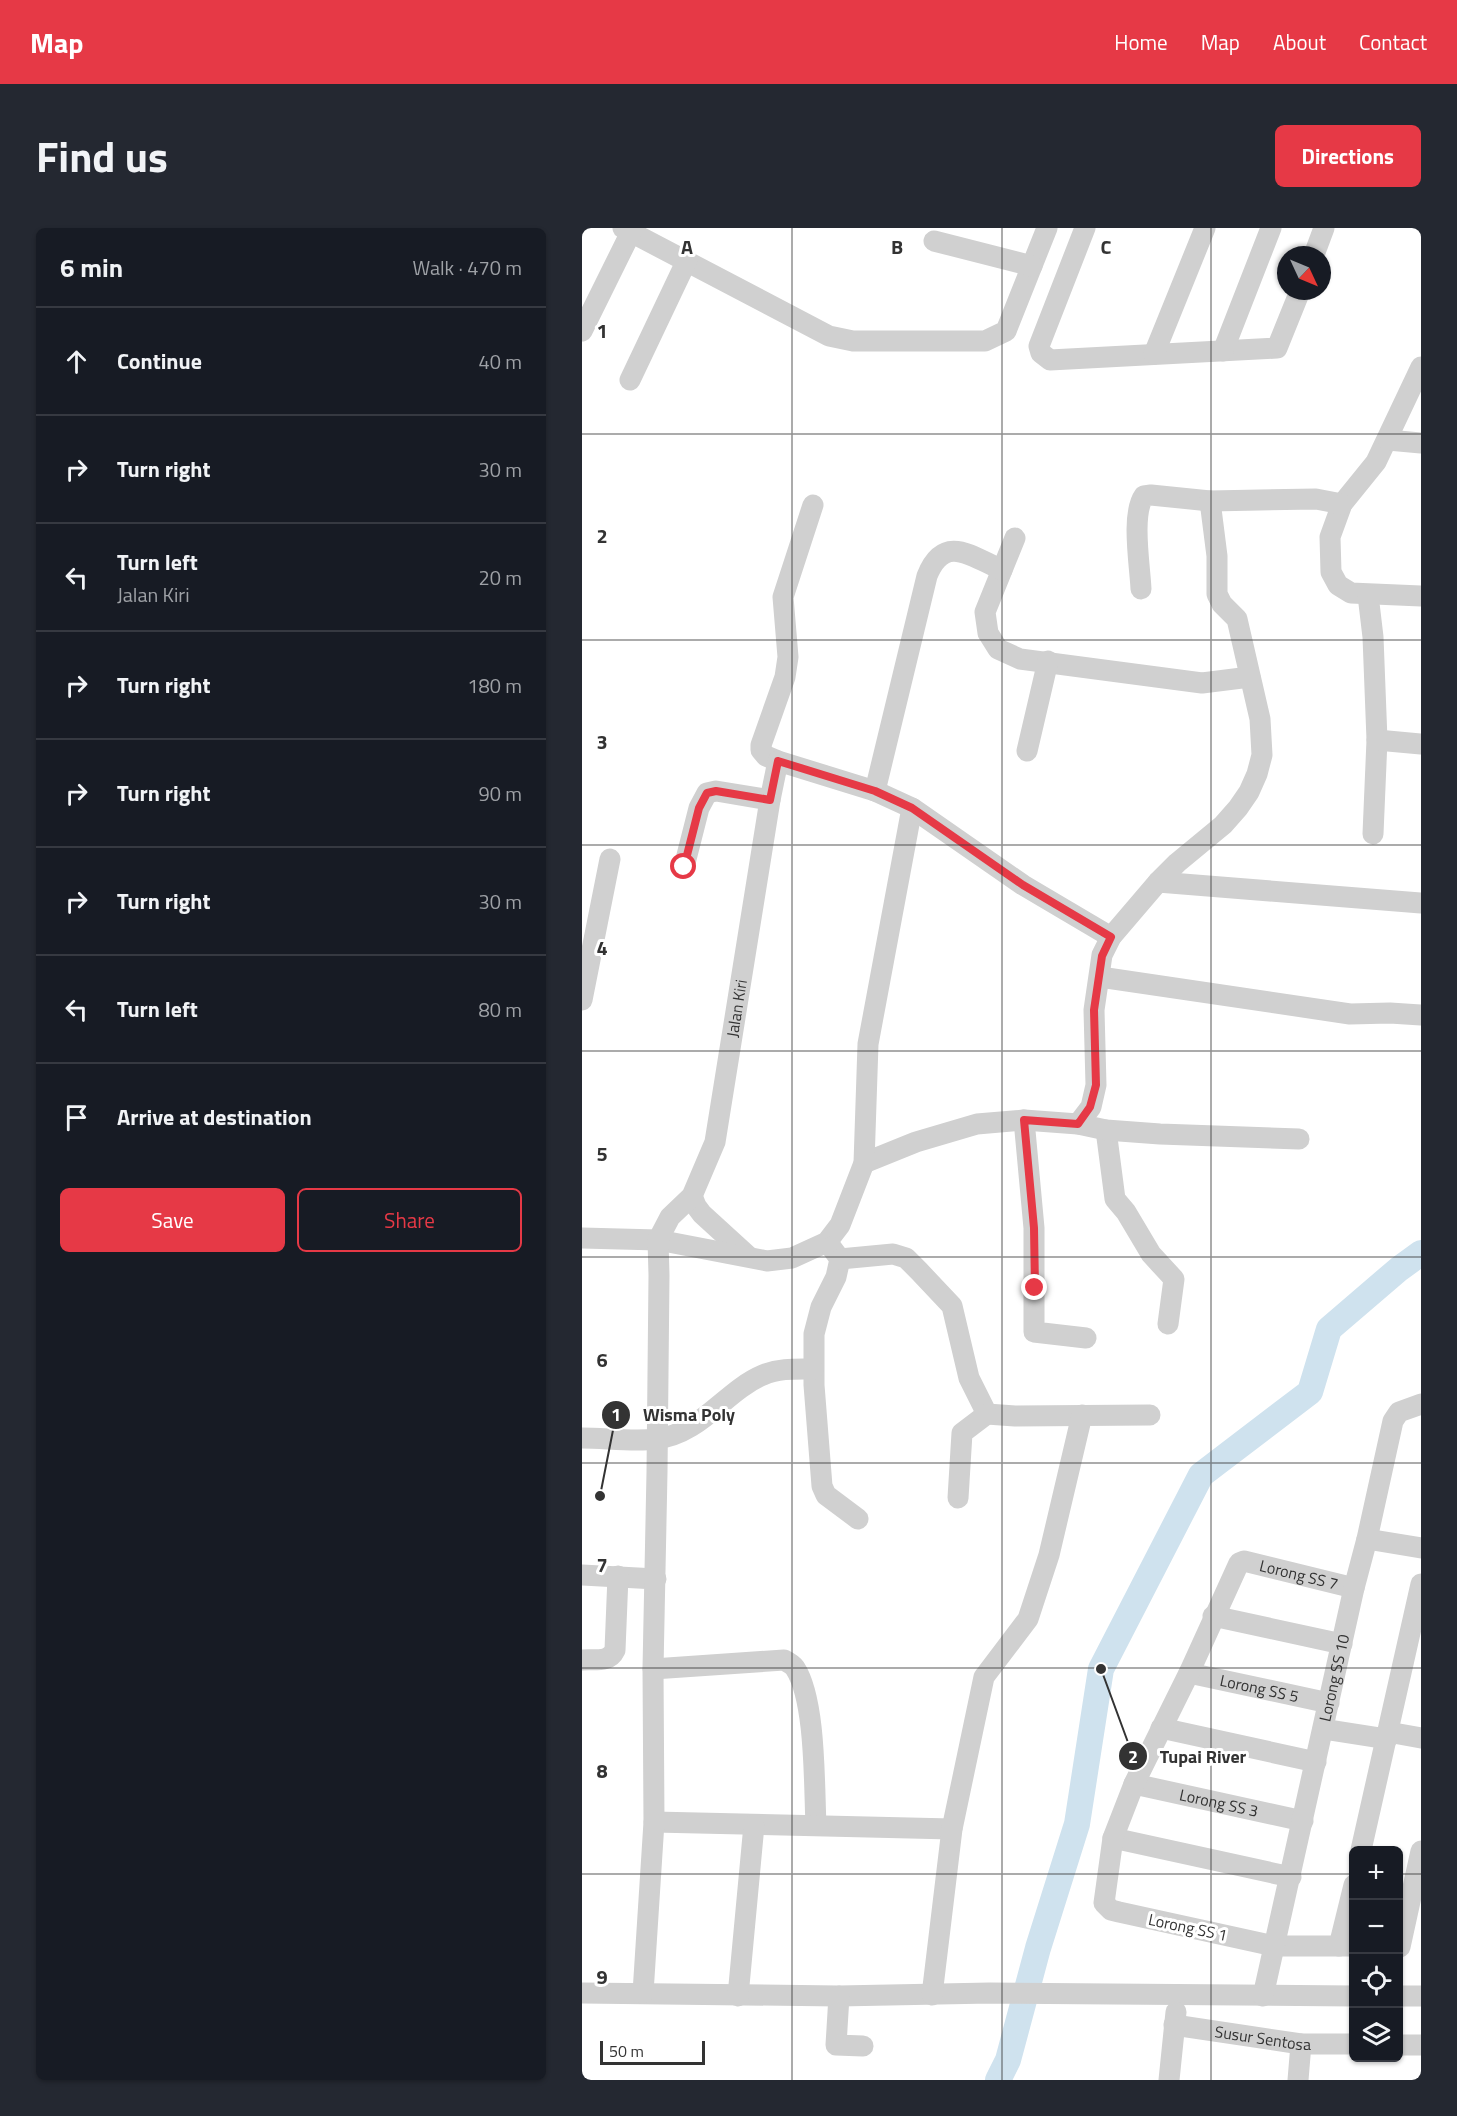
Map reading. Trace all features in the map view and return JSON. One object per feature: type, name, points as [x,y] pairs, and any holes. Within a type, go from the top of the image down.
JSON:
[{"type":"street","points":[[582,332],[627,230],[829,336],[853,341],[986,341],[1006,331],[1047,228]]},
{"type":"street","points":[[1085,228],[1039,346],[1041,353],[1050,360],[1277,348],[1296,300]]},
{"type":"street","points":[[1154,354],[1205,228]]},
{"type":"street","points":[[1223,351],[1272,228]]},
{"type":"street","points":[[1317,246],[1324,228]]},
{"type":"street","points":[[934,241],[1032,266]]},
{"type":"street","points":[[630,380],[687,260]]},
{"type":"street","points":[[1421,368],[1388,440],[1376,462],[1342,504],[1330,537],[1331,572],[1338,585],[1351,593],[1421,596]]},
{"type":"street","points":[[1388,440],[1421,443]]},
{"type":"street","points":[[1141,589],[1137,517],[1139,502],[1144,496],[1210,501],[1316,499],[1342,504]]},
{"type":"street","points":[[1078,1124],[1090,1107],[1096,1085],[1094,1010],[1102,956],[1111,937],[1177,863],[1223,825],[1249,792],[1262,755],[1260,719],[1237,619],[1222,604],[1217,594],[1217,556],[1210,501]]},
{"type":"street","points":[[813,505],[783,597],[788,657],[785,677],[761,750],[766,756],[778,761],[875,791],[912,808],[1023,885],[1111,937]]},
{"type":"street","points":[[1015,538],[985,612],[988,633],[998,649],[1020,659],[1202,683],[1250,677]]},
{"type":"street","points":[[875,791],[927,576],[933,562],[944,552],[956,550],[1002,570]]},
{"type":"street","points":[[1368,595],[1373,637],[1377,740],[1373,834]]},
{"type":"street","points":[[1027,751],[1048,662]]},
{"type":"street","points":[[1377,740],[1421,744]]},
{"type":"street","name":"Jalan Kiri","points":[[658,1240],[670,1217],[692,1196],[715,1142],[778,761]]},
{"type":"street","points":[[684,867],[699,808],[707,793],[716,791],[770,800]]},
{"type":"street","points":[[582,1238],[658,1240],[767,1261],[792,1258],[827,1242],[840,1225],[864,1163],[868,1044],[912,808]]},
{"type":"street","points":[[582,1000],[610,859]]},
{"type":"street","points":[[1158,882],[1421,903]]},
{"type":"street","points":[[1100,977],[1350,1014],[1390,1012],[1421,1015]]},
{"type":"street","points":[[864,1163],[916,1142],[977,1124],[1024,1120],[1078,1124],[1106,1130],[1299,1139]]},
{"type":"street","points":[[1024,1120],[1034,1228],[1034,1332],[1086,1338]]},
{"type":"street","points":[[1106,1130],[1115,1199],[1126,1212],[1151,1254],[1174,1279],[1168,1324]]},
{"type":"street","points":[[692,1196],[702,1214],[748,1256]]},
{"type":"street","points":[[643,1993],[654,1822],[653,1669],[656,1579],[658,1240]]},
{"type":"street","points":[[827,1242],[840,1259],[836,1277],[821,1307],[814,1334],[813,1369],[822,1486],[826,1495],[858,1519]]},
{"type":"street","points":[[840,1259],[893,1254],[906,1258],[919,1271],[952,1306],[969,1378],[987,1414]]},
{"type":"street","points":[[582,1438],[657,1439],[689,1427],[707,1416],[748,1383],[763,1375],[778,1370],[813,1369]]},
{"type":"street","name":"Lorong SS 10","points":[[1263,1996],[1393,1421],[1399,1412],[1421,1404]]},
{"type":"street","points":[[958,1498],[962,1432],[987,1414],[1015,1416],[1150,1415]]},
{"type":"street","points":[[932,1995],[952,1829],[984,1677],[1028,1619],[1049,1555],[1082,1415]]},
{"type":"street","points":[[1367,1539],[1421,1548]]},
{"type":"street","name":"Lorong SS 7","points":[[1213,1616],[1236,1567],[1244,1561],[1354,1588]]},
{"type":"street","points":[[582,1575],[656,1579]]},
{"type":"street","points":[[582,1660],[608,1659],[615,1650],[618,1576]]},
{"type":"street","points":[[1362,1846],[1421,1584]]},
{"type":"street","points":[[1291,1877],[1113,1838],[1134,1784],[1189,1673],[1213,1616],[1342,1644]]},
{"type":"street","points":[[653,1669],[784,1660],[793,1665],[799,1677],[812,1728],[816,1825]]},
{"type":"street","name":"Lorong SS 5","points":[[1189,1673],[1329,1703]]},
{"type":"street","points":[[1161,1728],[1316,1762]]},
{"type":"street","points":[[1323,1729],[1421,1738]]},
{"type":"street","name":"Lorong SS 3","points":[[1134,1784],[1303,1821]]},
{"type":"street","points":[[654,1822],[952,1829]]},
{"type":"street","points":[[738,1996],[754,1825]]},
{"type":"street","name":"Lorong SS 1","points":[[1113,1838],[1104,1903],[1110,1910],[1274,1946],[1346,1946]]},
{"type":"street","points":[[1407,1947],[1421,1851]]},
{"type":"street","points":[[1346,1946],[1351,1900]]},
{"type":"street","points":[[582,1993],[738,1996],[990,1994],[1349,1996]]},
{"type":"street","points":[[1403,1996],[1421,1995]]},
{"type":"street","points":[[839,1996],[836,2045],[863,2046]]},
{"type":"street","points":[[1169,2080],[1178,1996]]},
{"type":"street","name":"Susur Sentosa","points":[[1174,2025],[1301,2044],[1349,2044]]},
{"type":"street","points":[[1298,2080],[1301,2044]]},
{"type":"street","points":[[1403,2045],[1421,2045]]},
{"type":"waterway","points":[[998,2080],[1008,2060],[1038,1948],[1077,1824],[1101,1669],[1201,1475],[1310,1392],[1329,1329],[1421,1253]]},
{"type":"place","name":"Wisma Poly","points":[[600,1496]]},
{"type":"place","name":"Tupai River","points":[[1101,1669]]},
{"type":"route","points":[[684,867],[699,808],[707,793],[716,791],[770,800],[778,761],[875,791],[912,808],[1023,885],[1111,937],[1102,956],[1094,1010],[1096,1085],[1090,1107],[1078,1124],[1024,1120],[1034,1228],[1035,1288]]}]
